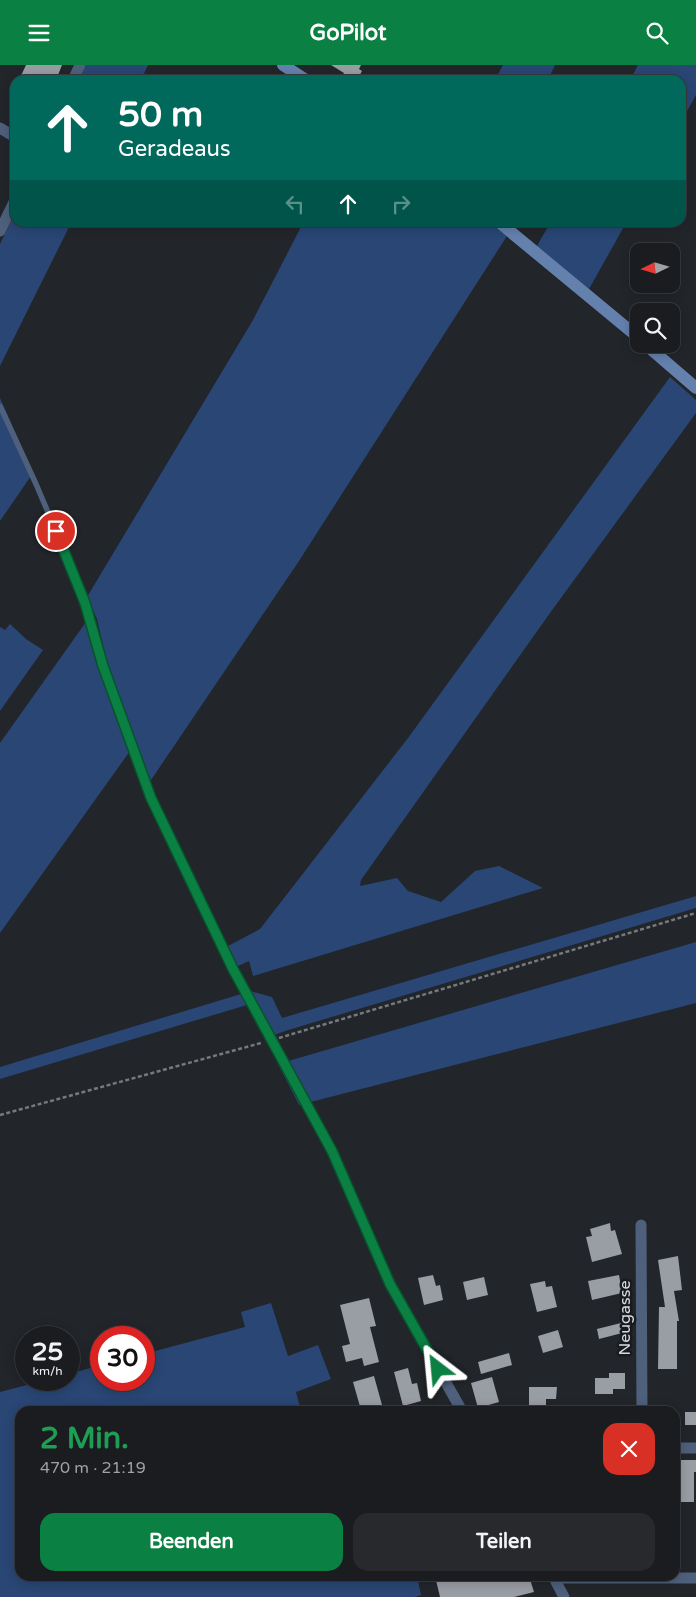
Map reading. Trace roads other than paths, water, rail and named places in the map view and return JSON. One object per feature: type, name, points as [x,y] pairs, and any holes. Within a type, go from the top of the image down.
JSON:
[{"type":"street","points":[[283,65],[298,75]]},
{"type":"street","points":[[0,231],[10,210]]},
{"type":"street","points":[[505,227],[630,331]]},
{"type":"street","points":[[655,353],[696,388]]},
{"type":"street","name":"Neugasse","points":[[641,1225],[642,1406]]},
{"type":"street","points":[[390,1284],[459,1406]]},
{"type":"street","points":[[680,1448],[696,1449]]},
{"type":"street","points":[[680,1578],[696,1578]]},
{"type":"street","points":[[556,1581],[564,1597]]},
{"type":"lane","points":[[0,406],[76,577],[90,616],[103,666],[151,798],[233,969],[332,1151],[390,1284]]}]
